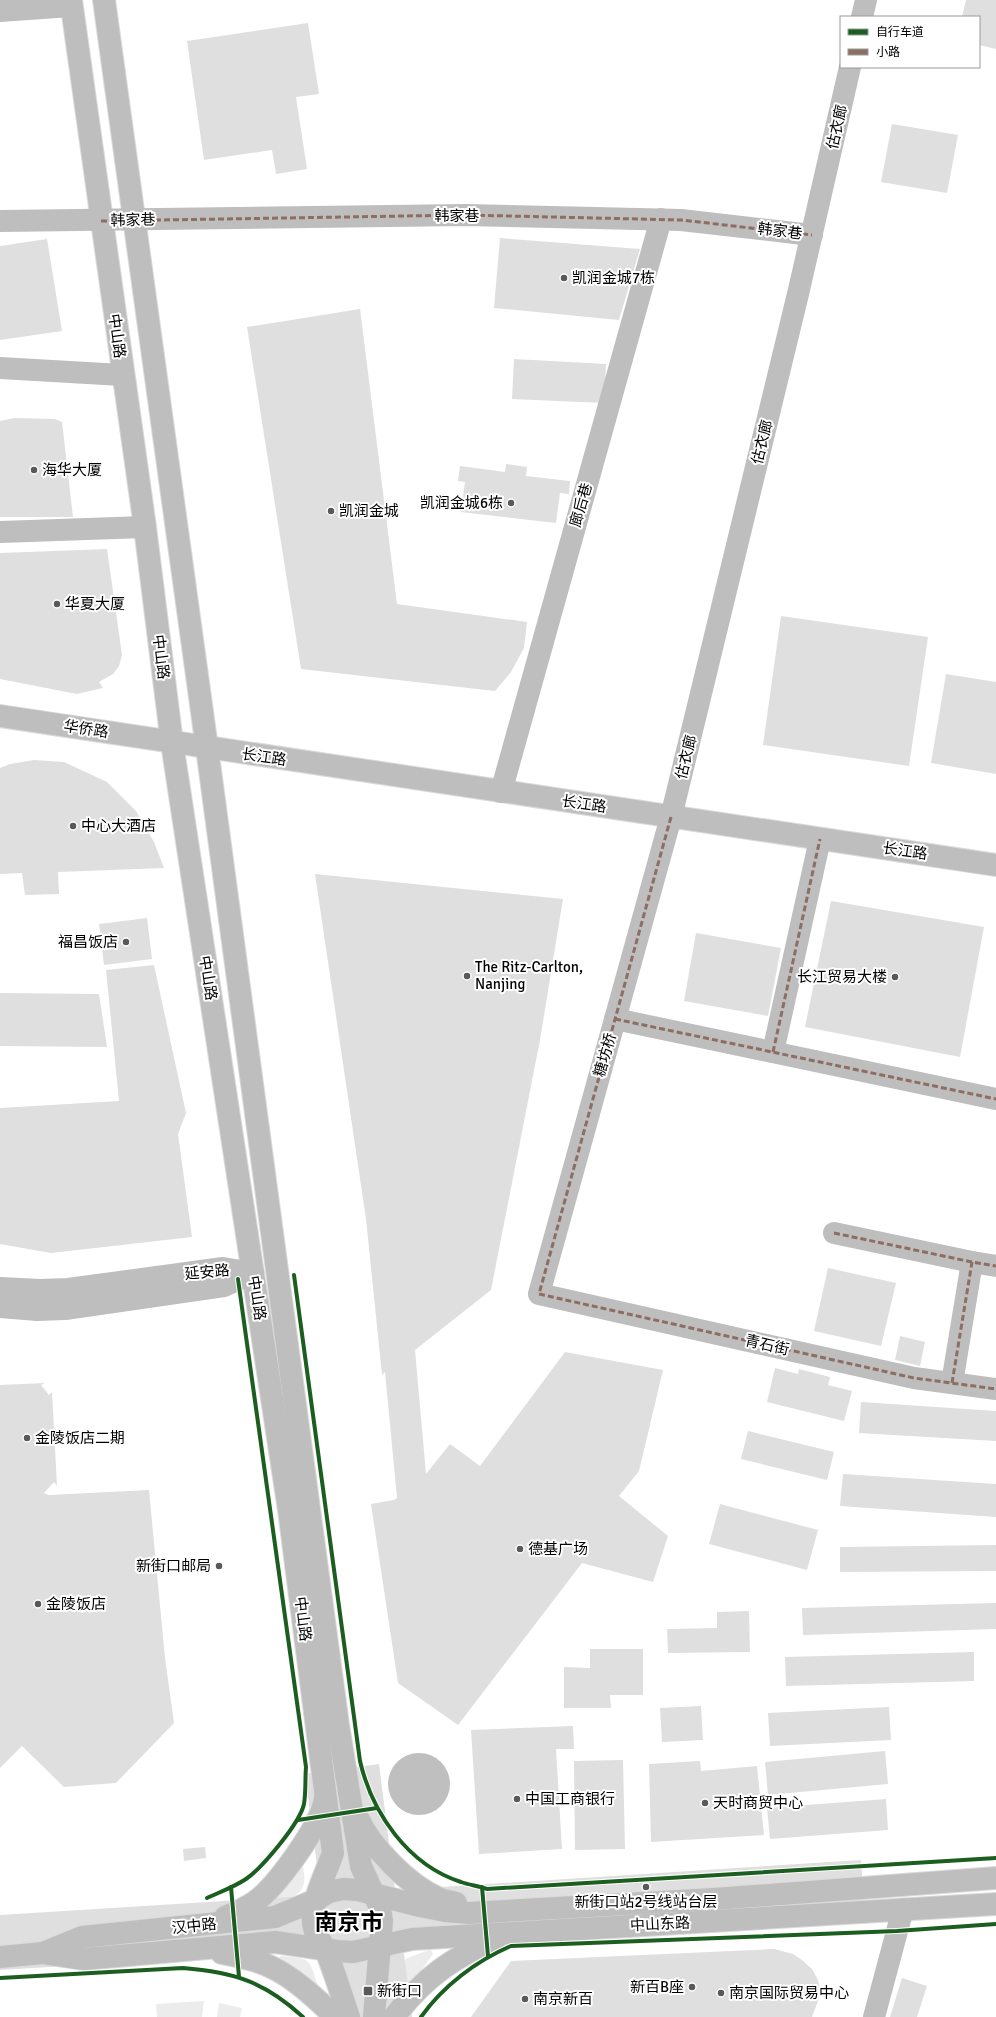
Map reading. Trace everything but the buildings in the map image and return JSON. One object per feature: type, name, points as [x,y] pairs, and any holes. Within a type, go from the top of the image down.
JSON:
[{"type":"main road","points":[[104,0],[349,1793],[361,1866],[381,1914],[381,1946],[374,2017]]},
{"type":"main road","points":[[862,16],[866,0]]},
{"type":"main road","points":[[0,11],[71,3]]},
{"type":"main road","name":"中山路","points":[[71,3],[122,375],[145,527],[172,743],[289,1510],[333,1853],[316,1900],[313,1927],[317,1938],[326,1950],[349,2017]]},
{"type":"main road","name":"估衣廊","points":[[672,817],[812,235],[850,68]]},
{"type":"main road","name":"韩家巷","points":[[0,221],[101,221],[137,233],[466,215],[681,220],[812,235]]},
{"type":"main road","name":"廊后巷","points":[[501,792],[661,219]]},
{"type":"main road","name":"中山路","points":[[137,233],[325,1624]]},
{"type":"main road","points":[[0,368],[122,375]]},
{"type":"main road","points":[[0,532],[145,527]]},
{"type":"main road","name":"华侨路","points":[[0,716],[172,743]]},
{"type":"main road","name":"长江路","points":[[172,743],[996,865]]},
{"type":"main road","name":"糖坊桥","points":[[539,1294],[672,817]]},
{"type":"main road","points":[[773,1052],[820,839]]},
{"type":"main road","points":[[616,1019],[996,1099]]},
{"type":"main road","points":[[834,1233],[996,1266]]},
{"type":"main road","points":[[952,1383],[972,1262]]},
{"type":"main road","name":"延安路","points":[[0,1288],[40,1290],[68,1289],[223,1268],[253,1273]]},
{"type":"main road","name":"延安路","points":[[0,1307],[37,1310],[65,1309],[224,1286],[253,1273]]},
{"type":"main road","name":"青石街","points":[[539,1294],[914,1378],[996,1389]]},
{"type":"main road","points":[[349,1793],[354,1812],[369,1839],[396,1868],[438,1898],[476,1908],[502,1911]]},
{"type":"main road","points":[[200,1925],[221,1920],[239,1911],[255,1902],[266,1892],[280,1876],[310,1833],[324,1808],[325,1796]]},
{"type":"main road","name":"中山东路","points":[[343,1889],[358,1890],[445,1911],[469,1913],[722,1899],[996,1878]]},
{"type":"main road","name":"汉中路","points":[[43,1953],[82,1937],[275,1916],[316,1900],[330,1892],[343,1889]]},
{"type":"main road","name":"中山东路","points":[[326,1950],[353,1952],[412,1939],[996,1904]]},
{"type":"main road","points":[[874,2017],[903,1909]]},
{"type":"main road","points":[[394,2017],[417,1990],[441,1968],[458,1957],[506,1933]]},
{"type":"main road","name":"汉中路","points":[[0,1957],[43,1953],[84,1959],[275,1942],[326,1950]]},
{"type":"main road","points":[[206,1949],[251,1959],[275,1968],[324,2005],[335,2017]]},
{"type":"shaded area","points":[[413,1753],[425,1753],[441,1762],[448,1772],[450,1784],[448,1796],[441,1806],[425,1815],[413,1815],[402,1810],[393,1801],[388,1790],[388,1778],[393,1767],[402,1758]]},
{"type":"shaded area","points":[[302,1864],[304,1881],[300,1892],[290,1899],[275,1904],[275,1892]]},
{"type":"shaded area","points":[[431,1950],[433,1954],[406,1992],[402,1964],[407,1958]]},
{"type":"shaded area","points":[[281,1956],[298,1958],[307,1961],[318,1986],[277,1959]]},
{"type":"shaded area","points":[[204,2001],[202,2017],[157,2017],[156,2004]]},
{"type":"shaded area","points":[[219,2003],[242,2008],[240,2017],[217,2017]]},
{"type":"marked path","points":[[101,221],[466,215],[681,220],[812,235]]},
{"type":"marked path","points":[[671,817],[539,1294],[914,1378],[996,1389]]},
{"type":"marked path","points":[[773,1052],[820,839]]},
{"type":"marked path","points":[[615,1019],[996,1099]]},
{"type":"marked path","points":[[834,1233],[996,1266]]},
{"type":"marked path","points":[[952,1383],[972,1262]]},
{"type":"cycle path","points":[[294,1275],[360,1761],[373,1799],[383,1818],[395,1835],[409,1850],[442,1874],[461,1882],[487,1889],[996,1858]]},
{"type":"cycle path","points":[[207,1898],[246,1879],[261,1865],[280,1844],[296,1822],[304,1804],[305,1795],[306,1767],[238,1279]]},
{"type":"cycle path","points":[[298,1820],[377,1808]]},
{"type":"cycle path","points":[[231,1887],[239,1977]]},
{"type":"cycle path","points":[[482,1887],[488,1956]]},
{"type":"cycle path","points":[[421,2017],[439,1995],[461,1976],[485,1959],[511,1946],[897,1931],[996,1924]]},
{"type":"cycle path","points":[[0,1978],[183,1968],[218,1972],[262,1987],[289,2005],[303,2017]]},
{"type":"place","name":"凯润金城7栋","points":[[564,278]]},
{"type":"place","name":"海华大厦","points":[[34,470]]},
{"type":"place","name":"凯润金城6栋","points":[[511,503]]},
{"type":"place","name":"凯润金城","points":[[331,511]]},
{"type":"place","name":"华夏大厦","points":[[57,604]]},
{"type":"place","name":"中心大酒店","points":[[73,826]]},
{"type":"place","name":"福昌饭店","points":[[126,942]]},
{"type":"place","name":"The Ritz-Carlton, Nanjing","points":[[467,976]]},
{"type":"place","name":"长江贸易大楼","points":[[895,977]]},
{"type":"place","name":"金陵饭店二期","points":[[27,1438]]},
{"type":"place","name":"德基广场","points":[[520,1549]]},
{"type":"place","name":"新街口邮局","points":[[219,1566]]},
{"type":"place","name":"金陵饭店","points":[[38,1604]]},
{"type":"place","name":"中国工商银行","points":[[517,1799]]},
{"type":"place","name":"天时商贸中心","points":[[705,1803]]},
{"type":"place","name":"新街口站2号线站台层","points":[[646,1887]]},
{"type":"place","name":"新百B座","points":[[692,1987]]},
{"type":"place","name":"新街口","points":[[368,1991]]},
{"type":"place","name":"南京国际贸易中心","points":[[721,1993]]},
{"type":"place","name":"南京新百","points":[[525,1999]]},
{"type":"district","name":"南京市","points":[[349,1922]]}]
